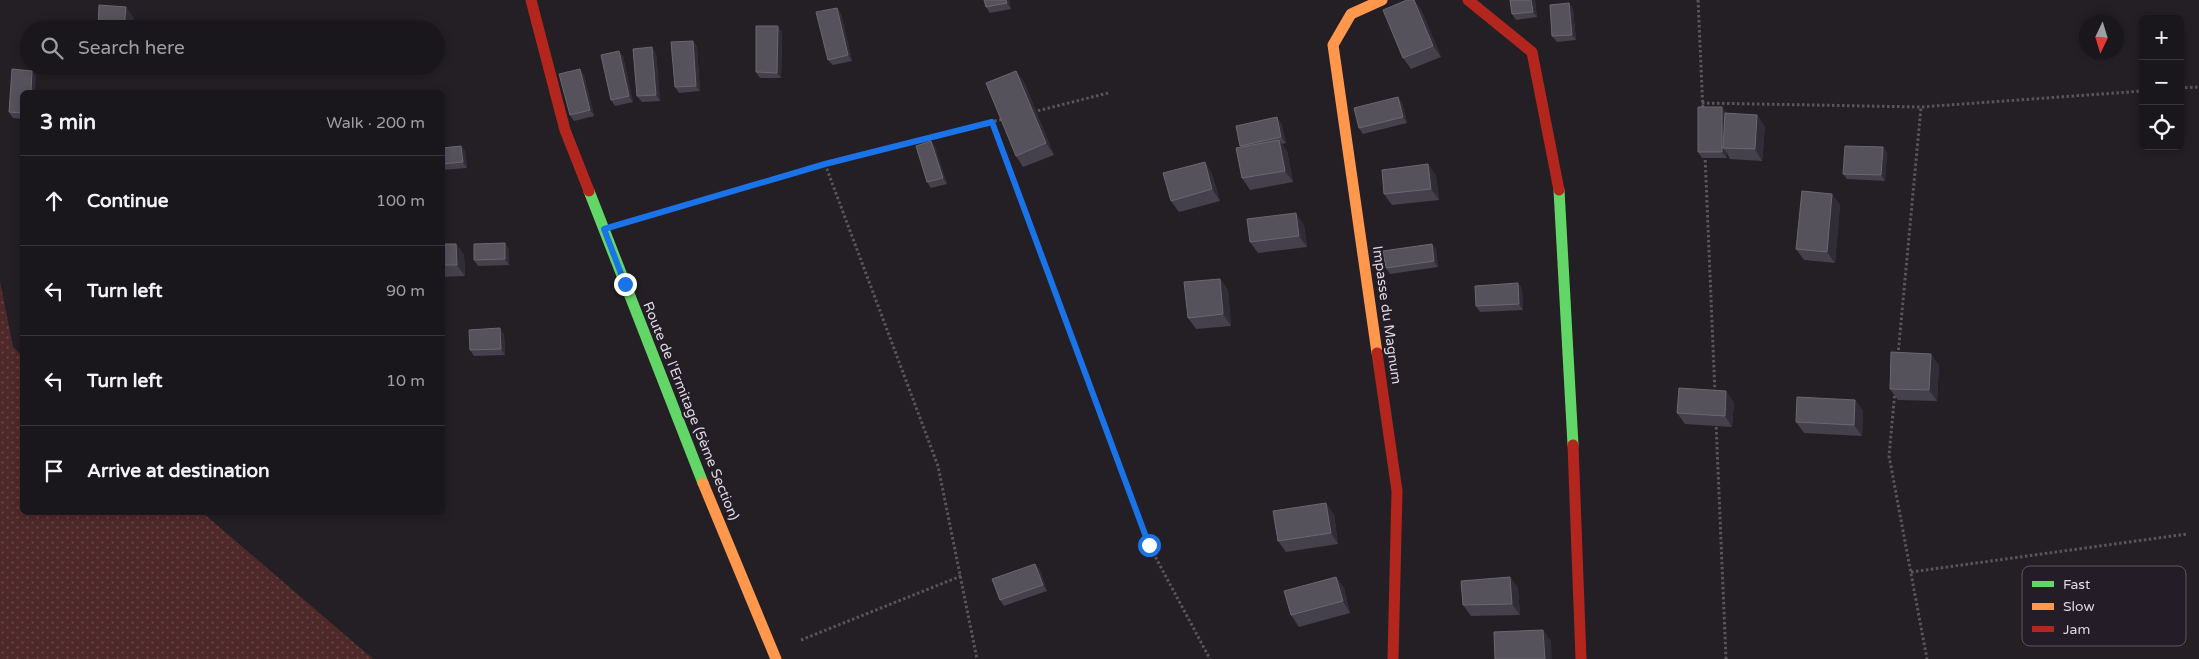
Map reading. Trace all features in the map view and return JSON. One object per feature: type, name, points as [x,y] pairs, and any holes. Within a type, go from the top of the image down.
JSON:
[{"type":"street","name":"Route de l'Ermitage (5ème Section)","points":[[531,0],[565,130],[774,655]]},
{"type":"street","name":"Impasse du Magnum","points":[[1382,0],[1351,14],[1333,45],[1397,491],[1393,659]]},
{"type":"street","points":[[1468,0],[1532,52],[1560,194],[1581,659]]},
{"type":"path","points":[[1698,0],[1703,113]]},
{"type":"path","points":[[2184,88],[2199,87]]},
{"type":"path","points":[[1702,103],[1921,107],[2139,91]]},
{"type":"path","points":[[1028,113],[1108,93]]},
{"type":"path","points":[[1898,359],[1921,107]]},
{"type":"path","points":[[604,229],[825,164],[1010,118]]},
{"type":"path","points":[[992,122],[1149,545],[1210,659]]},
{"type":"path","points":[[1704,152],[1715,401]]},
{"type":"path","points":[[825,164],[938,466],[977,659]]},
{"type":"path","points":[[1895,388],[1889,456],[1927,659]]},
{"type":"path","points":[[1716,421],[1726,659]]},
{"type":"path","points":[[1911,572],[2187,534]]},
{"type":"path","points":[[774,655],[961,576]]},
{"type":"shaded area","points":[[0,281],[13,347],[20,354],[20,515],[205,515],[373,659],[0,659]]},
{"type":"building","points":[[984,0],[1006,0],[1007,3],[986,7]]},
{"type":"building","points":[[1407,0],[1414,0],[1433,46],[1403,58],[1383,10]]},
{"type":"building","points":[[1510,0],[1531,0],[1533,12],[1512,14]]},
{"type":"building","points":[[1569,3],[1572,35],[1552,36],[1550,5]]},
{"type":"building","points":[[99,5],[126,7],[125,20],[98,20]]},
{"type":"building","points":[[837,8],[848,55],[828,60],[816,12]]},
{"type":"building","points":[[756,26],[778,26],[777,73],[756,72]]},
{"type":"building","points":[[693,41],[696,86],[675,87],[671,42]]},
{"type":"building","points":[[652,47],[656,95],[637,96],[633,49]]},
{"type":"building","points":[[619,51],[629,96],[611,100],[601,55]]},
{"type":"building","points":[[12,69],[20,70],[20,75],[32,75],[31,90],[20,90],[20,113],[9,112]]},
{"type":"building","points":[[580,69],[590,110],[570,115],[559,74]]},
{"type":"building","points":[[1016,71],[1046,143],[1016,156],[986,83]]},
{"type":"building","points":[[1398,97],[1403,117],[1359,128],[1354,108]]},
{"type":"building","points":[[1698,107],[1722,107],[1722,152],[1698,152]]},
{"type":"building","points":[[1725,113],[1757,115],[1755,149],[1723,148]]},
{"type":"building","points":[[1277,117],[1281,137],[1240,146],[1236,126]]},
{"type":"building","points":[[1279,140],[1285,171],[1242,178],[1236,148]]},
{"type":"building","points":[[931,141],[943,178],[927,182],[916,146]]},
{"type":"building","points":[[461,146],[463,162],[445,164],[445,148]]},
{"type":"building","points":[[1845,146],[1883,147],[1881,175],[1843,174]]},
{"type":"building","points":[[1205,162],[1212,189],[1171,201],[1163,173]]},
{"type":"building","points":[[1428,164],[1431,189],[1384,194],[1382,170]]},
{"type":"building","points":[[1802,191],[1832,194],[1827,252],[1796,249]]},
{"type":"building","points":[[1296,213],[1299,236],[1250,242],[1247,219]]},
{"type":"building","points":[[505,243],[505,259],[474,260],[474,244]]},
{"type":"building","points":[[445,244],[456,244],[457,265],[445,265]]},
{"type":"building","points":[[1432,244],[1434,261],[1386,268],[1383,251]]},
{"type":"building","points":[[1220,279],[1223,314],[1188,318],[1184,282]]},
{"type":"building","points":[[1518,283],[1519,304],[1476,306],[1475,286]]},
{"type":"building","points":[[500,328],[501,349],[470,350],[469,330]]},
{"type":"building","points":[[1891,352],[1931,354],[1929,390],[1890,389]]},
{"type":"building","points":[[1679,388],[1726,391],[1725,416],[1677,413]]},
{"type":"building","points":[[1797,397],[1855,400],[1854,425],[1796,422]]},
{"type":"building","points":[[1326,503],[1331,533],[1278,541],[1273,511]]},
{"type":"building","points":[[1035,564],[1043,585],[1000,600],[992,579]]},
{"type":"building","points":[[1336,577],[1343,601],[1291,615],[1284,591]]},
{"type":"building","points":[[1510,577],[1512,604],[1463,605],[1461,581]]},
{"type":"building","points":[[1543,630],[1545,659],[1495,659],[1494,632]]},
{"type":"traffic: fast","points":[[1559,190],[1573,445]]},
{"type":"traffic: fast","points":[[589,191],[703,483]]},
{"type":"traffic: slow","points":[[1377,353],[1333,45],[1351,14],[1382,0]]},
{"type":"traffic: slow","points":[[703,483],[776,659]]},
{"type":"traffic: jam","points":[[531,0],[565,130],[589,191]]},
{"type":"traffic: jam","points":[[1468,0],[1532,52],[1559,190]]},
{"type":"traffic: jam","points":[[1377,353],[1397,491],[1393,659]]},
{"type":"traffic: jam","points":[[1573,445],[1581,659]]},
{"type":"route","points":[[625,284],[604,229],[825,164],[992,122],[1149,545]]}]
